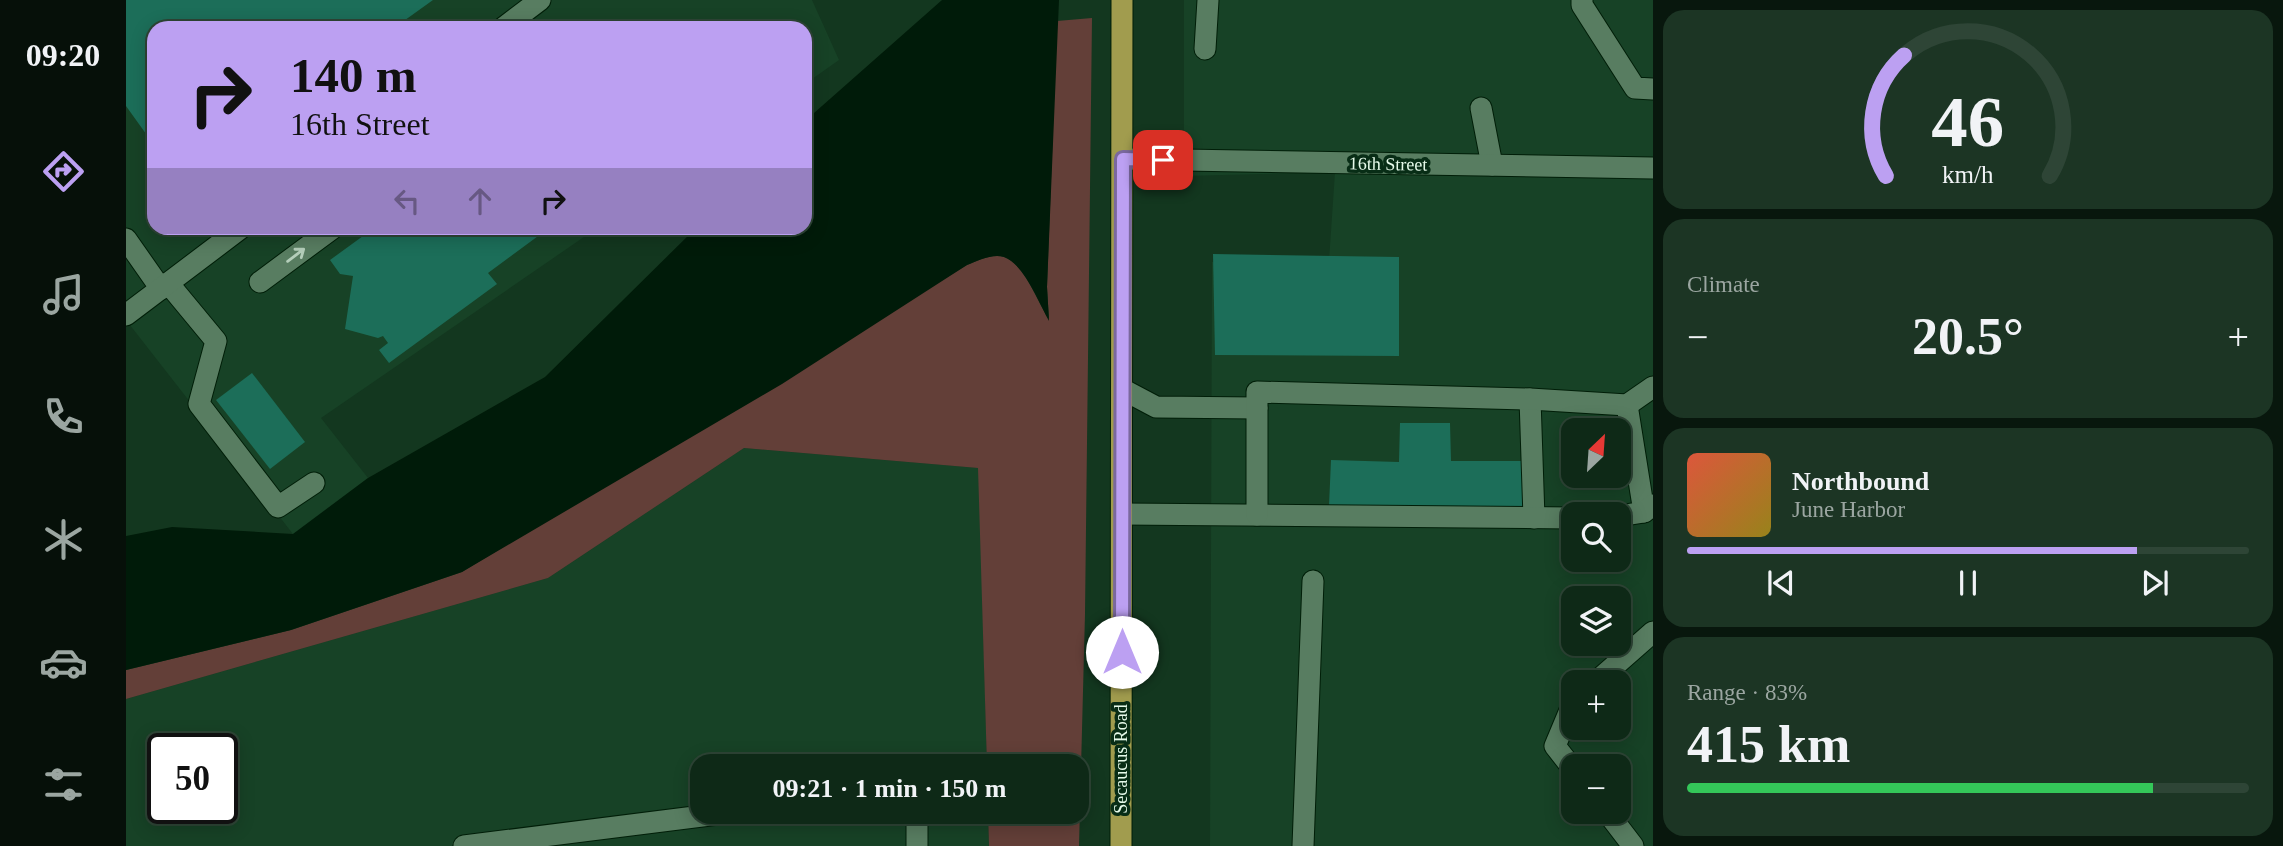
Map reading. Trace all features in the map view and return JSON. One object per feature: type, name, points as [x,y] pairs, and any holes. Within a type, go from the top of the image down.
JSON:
[{"type":"main road","name":"Secaucus Road","points":[[1121,846],[1122,0]]},
{"type":"street","points":[[516,7],[540,0]]},
{"type":"street","points":[[1205,49],[1208,0]]},
{"type":"street","points":[[1582,0],[1582,5],[1635,88],[1653,89]]},
{"type":"street","points":[[1481,108],[1492,165]]},
{"type":"street","name":"16th Street","points":[[1123,159],[1653,168]]},
{"type":"street","points":[[126,315],[232,235]]},
{"type":"street","points":[[260,282],[323,235]]},
{"type":"street","points":[[126,239],[164,286],[216,341],[198,404],[278,507],[314,483]]},
{"type":"street","points":[[1256,515],[1257,392],[1530,399],[1627,405],[1653,387]]},
{"type":"street","points":[[1122,389],[1156,407],[1257,408]]},
{"type":"street","points":[[1530,399],[1534,518]]},
{"type":"street","points":[[1627,405],[1648,509]]},
{"type":"street","points":[[1122,514],[1561,518]]},
{"type":"street","points":[[1303,846],[1312,582]]},
{"type":"street","points":[[1610,670],[1653,632]]},
{"type":"street","points":[[1561,732],[1555,746],[1561,754]]},
{"type":"street","points":[[464,846],[690,818]]},
{"type":"street","points":[[917,824],[917,846]]},
{"type":"street","points":[[1616,824],[1633,846]]},
{"type":"shaded area","points":[[126,0],[812,0],[839,60],[812,79],[812,21],[147,21],[147,235],[587,235],[321,418],[368,478],[293,534],[126,320]]},
{"type":"shaded area","points":[[942,0],[1059,0],[1047,287],[1049,321],[1018,267],[1000,256],[980,260],[967,265],[782,384],[462,572],[291,630],[126,670],[126,536],[172,527],[293,534],[368,478],[545,377],[689,235],[812,235],[812,115]]},
{"type":"shaded area","points":[[1184,0],[1653,0],[1653,846],[1210,846],[1212,262],[1329,261],[1335,172],[1184,176]]},
{"type":"shaded area","points":[[1092,18],[1081,754],[987,754],[978,468],[744,448],[548,578],[126,699],[126,670],[291,630],[462,572],[967,265],[995,256],[1011,261],[1024,275],[1049,319],[1047,287],[1057,21]]},
{"type":"shaded area","points":[[744,448],[979,468],[987,754],[690,754],[690,824],[988,824],[989,846],[126,846],[126,699],[548,578]]},
{"type":"shaded area","points":[[988,824],[1080,824],[1079,846],[989,846]]},
{"type":"building","points":[[126,0],[433,0],[404,21],[147,21],[147,135],[126,106]]},
{"type":"building","points":[[364,235],[540,235],[488,273],[497,284],[389,363],[379,350],[388,343],[383,336],[378,338],[345,329],[353,276],[340,274],[330,260]]},
{"type":"building","points":[[1213,254],[1399,257],[1399,356],[1215,355]]},
{"type":"building","points":[[252,373],[305,442],[270,469],[216,400]]},
{"type":"building","points":[[1400,423],[1450,423],[1451,461],[1523,461],[1523,507],[1329,506],[1331,460],[1399,462]]},
{"type":"route","points":[[1122,652],[1123,159],[1163,160]]}]
